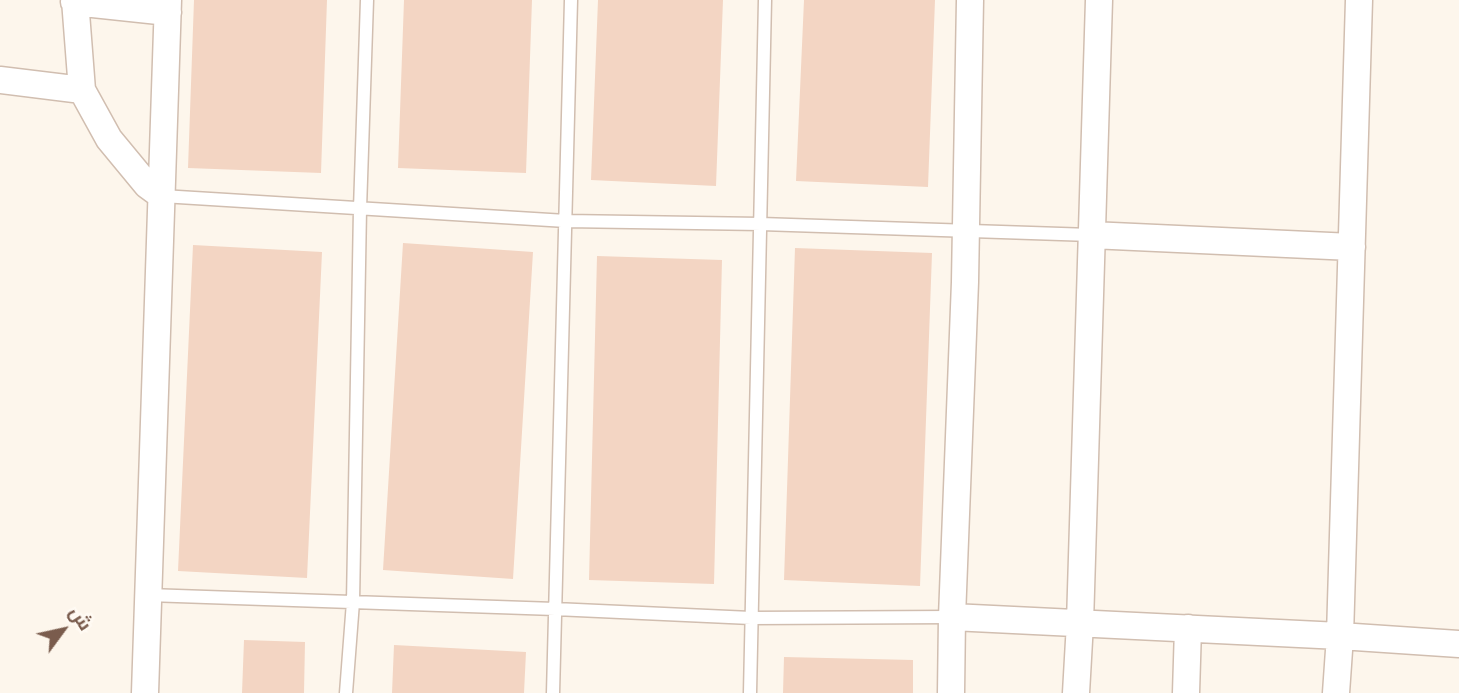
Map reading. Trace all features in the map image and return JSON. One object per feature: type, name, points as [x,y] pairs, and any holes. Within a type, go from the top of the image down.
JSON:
[{"type":"street","points":[[951,693],[965,282],[970,0]]},
{"type":"street","points":[[1076,693],[1098,0]]},
{"type":"street","points":[[1336,693],[1340,636],[1359,0]]},
{"type":"street","points":[[145,693],[162,197],[168,6],[75,1],[82,90],[108,139],[147,185],[162,197]]},
{"type":"street","points":[[0,80],[82,90]]},
{"type":"street","points":[[1091,235],[1352,247]]},
{"type":"street","points":[[952,617],[1340,636],[1459,645]]},
{"type":"street","points":[[1186,693],[1188,628]]},
{"type":"lane","points":[[346,693],[353,602],[360,209],[367,0]]},
{"type":"lane","points":[[553,693],[571,0]]},
{"type":"lane","points":[[750,693],[765,0]]},
{"type":"lane","points":[[162,197],[566,221],[761,224],[1091,235]]},
{"type":"lane","points":[[148,596],[751,618],[952,617]]},
{"type":"building","points":[[194,0],[327,0],[321,173],[188,168]]},
{"type":"building","points":[[404,0],[532,0],[526,173],[398,168]]},
{"type":"building","points":[[598,0],[723,0],[716,186],[591,180]]},
{"type":"building","points":[[804,0],[935,0],[928,187],[796,181]]},
{"type":"building","points":[[403,243],[533,252],[513,579],[383,570]]},
{"type":"building","points":[[193,245],[322,252],[307,578],[178,571]]},
{"type":"building","points":[[795,248],[932,253],[920,586],[784,580]]},
{"type":"building","points":[[597,256],[722,260],[714,584],[589,580]]},
{"type":"building","points":[[244,640],[305,642],[304,693],[242,693]]},
{"type":"building","points":[[394,645],[526,652],[524,693],[392,693]]},
{"type":"building","points":[[784,657],[913,660],[913,693],[783,693]]}]
